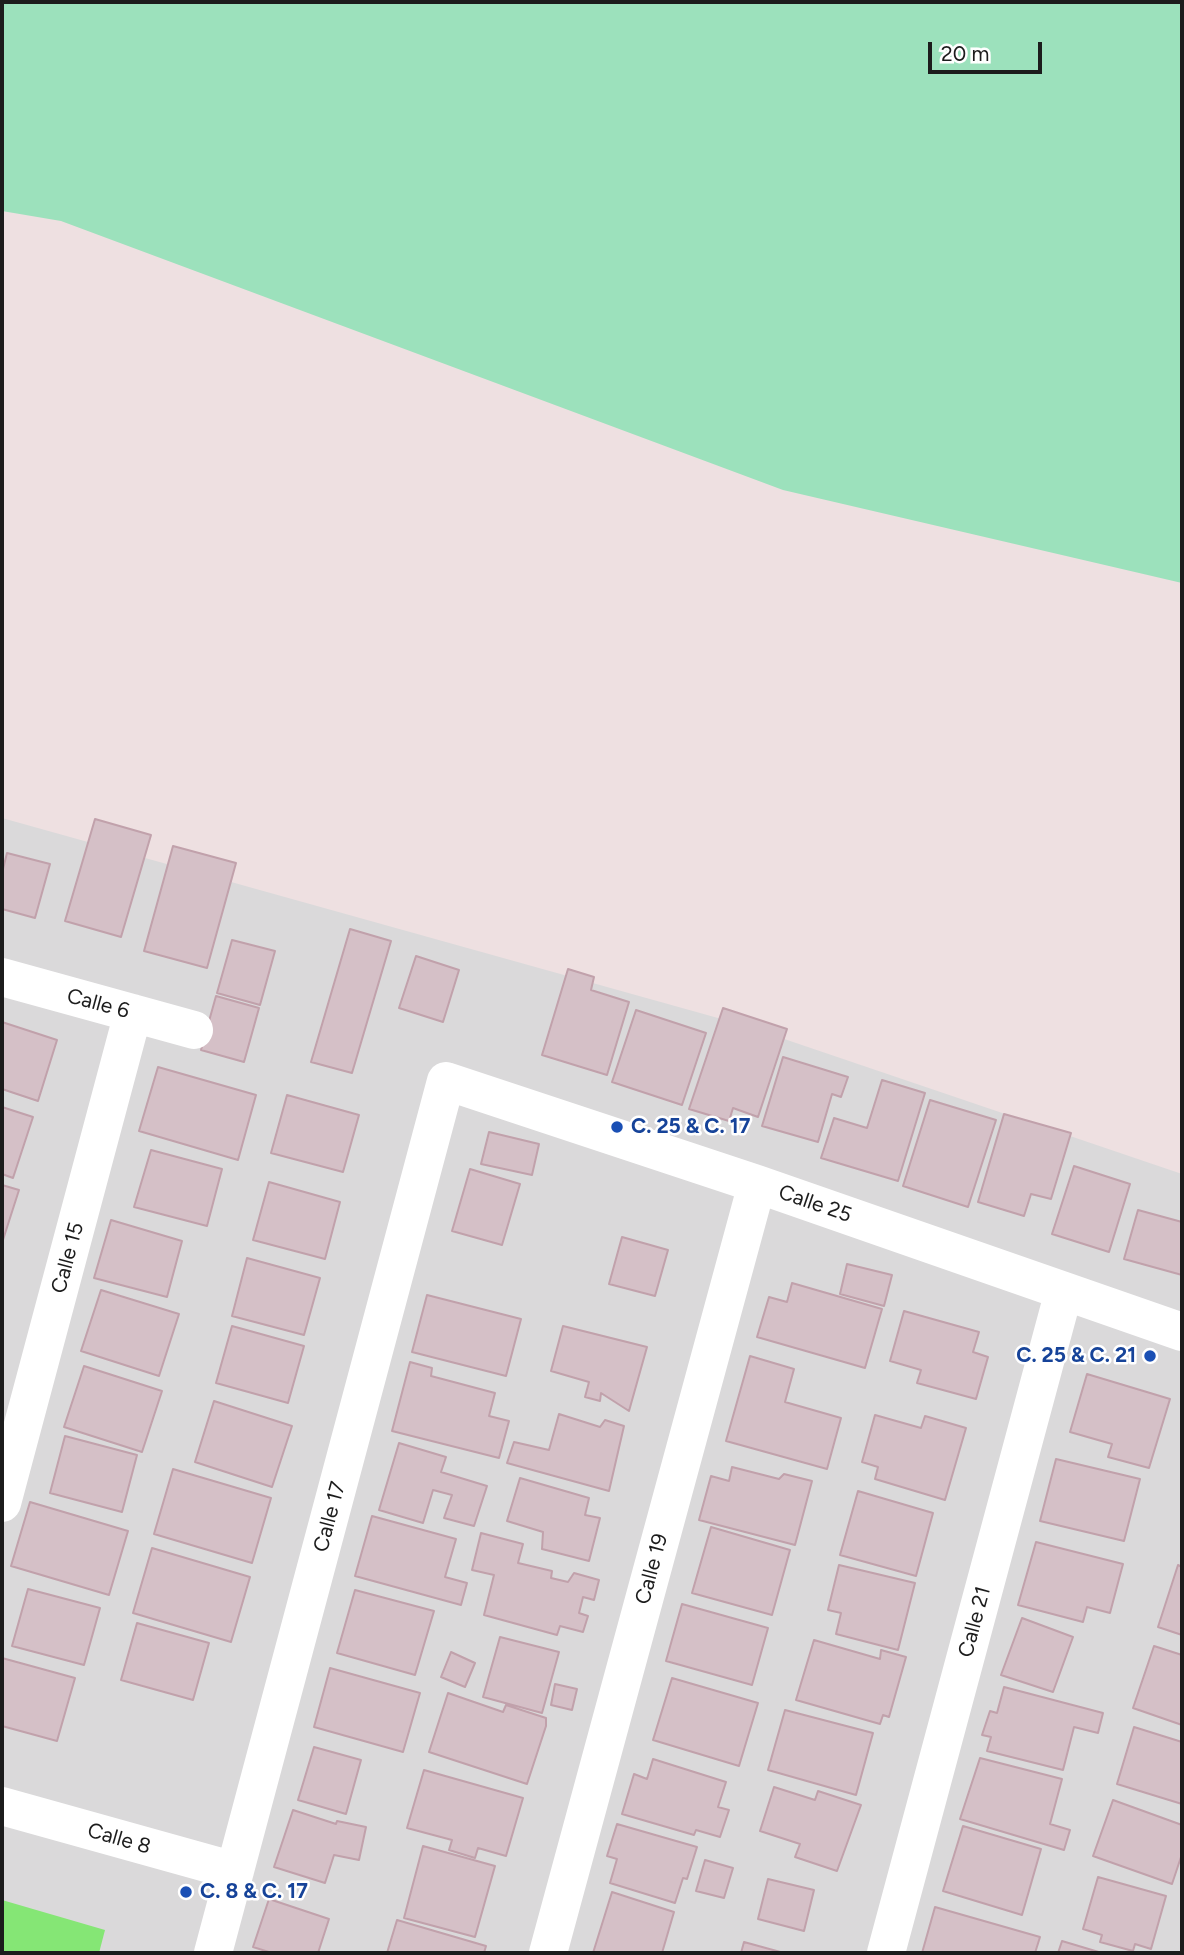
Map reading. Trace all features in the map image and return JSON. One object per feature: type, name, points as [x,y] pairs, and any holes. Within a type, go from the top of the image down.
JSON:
[{"type":"street","name":"Calle 6","points":[[2,977],[194,1030]]},
{"type":"street","name":"Calle 15","points":[[2,1503],[133,1013]]},
{"type":"street","name":"Calle 25","points":[[446,1081],[757,1184],[1182,1332]]},
{"type":"street","name":"Calle 17","points":[[213,1953],[446,1081]]},
{"type":"street","name":"Calle 19","points":[[548,1953],[757,1184]]},
{"type":"street","name":"Calle 21","points":[[886,1953],[1064,1291]]},
{"type":"street","name":"Calle 8","points":[[2,1806],[235,1871]]},
{"type":"shaded area","points":[[2,2],[1182,2],[1182,583],[783,490],[61,221],[2,211]]},
{"type":"shaded area","points":[[2,818],[743,1025],[1182,1174],[1182,1953],[2,1953]]},
{"type":"green space","points":[[2,1900],[105,1930],[99,1953],[2,1953]]},
{"type":"building","points":[[95,819],[151,835],[121,937],[65,921]]},
{"type":"building","points":[[173,846],[236,863],[207,968],[144,951]]},
{"type":"building","points":[[7,853],[50,864],[35,918],[2,909],[2,873]]},
{"type":"building","points":[[350,929],[391,941],[352,1073],[311,1062]]},
{"type":"building","points":[[232,940],[275,951],[260,1005],[217,993]]},
{"type":"building","points":[[416,956],[459,970],[443,1022],[399,1008]]},
{"type":"building","points":[[568,969],[594,977],[591,990],[629,1002],[607,1075],[542,1055]]},
{"type":"building","points":[[216,996],[259,1008],[244,1062],[201,1050]]},
{"type":"building","points":[[723,1008],[787,1029],[758,1117],[733,1108],[729,1121],[689,1109]]},
{"type":"building","points":[[636,1010],[706,1033],[682,1105],[612,1082]]},
{"type":"building","points":[[2,1022],[57,1040],[38,1101],[2,1089]]},
{"type":"building","points":[[783,1057],[848,1077],[841,1097],[832,1094],[818,1142],[762,1126]]},
{"type":"building","points":[[158,1067],[256,1095],[238,1160],[139,1131]]},
{"type":"building","points":[[882,1080],[925,1093],[898,1181],[821,1158],[834,1118],[867,1128]]},
{"type":"building","points":[[287,1095],[359,1115],[343,1172],[271,1153]]},
{"type":"building","points":[[930,1100],[996,1120],[968,1207],[903,1186]]},
{"type":"building","points":[[2,1107],[33,1117],[13,1178],[2,1174]]},
{"type":"building","points":[[1004,1114],[1071,1133],[1051,1199],[1031,1194],[1024,1216],[978,1202]]},
{"type":"building","points":[[489,1132],[539,1144],[532,1175],[481,1164]]},
{"type":"building","points":[[151,1150],[222,1169],[207,1226],[134,1207]]},
{"type":"building","points":[[1074,1166],[1130,1184],[1109,1252],[1052,1234]]},
{"type":"building","points":[[470,1169],[520,1184],[502,1245],[452,1231]]},
{"type":"building","points":[[269,1182],[340,1202],[325,1259],[253,1240]]},
{"type":"building","points":[[2,1185],[19,1190],[2,1243]]},
{"type":"building","points":[[1138,1210],[1182,1222],[1182,1275],[1124,1259]]},
{"type":"building","points":[[111,1220],[182,1241],[167,1297],[94,1278]]},
{"type":"building","points":[[622,1237],[668,1250],[655,1296],[609,1284]]},
{"type":"building","points":[[247,1258],[320,1278],[304,1335],[232,1316]]},
{"type":"building","points":[[847,1264],[892,1275],[884,1306],[840,1294]]},
{"type":"building","points":[[792,1283],[882,1309],[865,1368],[757,1337],[769,1297],[787,1302]]},
{"type":"building","points":[[101,1290],[179,1314],[159,1376],[81,1351]]},
{"type":"building","points":[[427,1295],[521,1319],[506,1376],[412,1352]]},
{"type":"building","points":[[904,1311],[979,1332],[973,1352],[988,1357],[976,1399],[917,1383],[921,1370],[890,1361]]},
{"type":"building","points":[[232,1326],[304,1346],[288,1403],[216,1383]]},
{"type":"building","points":[[563,1326],[647,1347],[629,1411],[601,1393],[600,1401],[585,1397],[589,1382],[551,1371]]},
{"type":"building","points":[[750,1356],[794,1369],[785,1402],[841,1418],[827,1469],[726,1441]]},
{"type":"building","points":[[410,1362],[432,1368],[431,1376],[495,1393],[489,1416],[509,1421],[499,1458],[392,1431]]},
{"type":"building","points":[[84,1366],[162,1391],[142,1452],[64,1427]]},
{"type":"building","points":[[1087,1374],[1170,1399],[1149,1468],[1108,1457],[1112,1444],[1070,1432]]},
{"type":"building","points":[[214,1401],[292,1426],[272,1487],[195,1462]]},
{"type":"building","points":[[559,1414],[600,1427],[605,1420],[624,1426],[609,1491],[507,1463],[514,1442],[549,1450]]},
{"type":"building","points":[[875,1415],[921,1428],[925,1416],[966,1428],[945,1500],[875,1479],[878,1467],[862,1462]]},
{"type":"building","points":[[65,1436],[137,1455],[122,1512],[50,1493]]},
{"type":"building","points":[[399,1443],[446,1457],[441,1472],[487,1486],[474,1526],[444,1518],[452,1495],[433,1490],[423,1523],[379,1510]]},
{"type":"building","points":[[1056,1459],[1140,1479],[1124,1541],[1040,1521]]},
{"type":"building","points":[[732,1467],[779,1479],[784,1474],[812,1481],[795,1545],[699,1520],[711,1476],[729,1481]]},
{"type":"building","points":[[173,1469],[271,1498],[252,1563],[154,1534]]},
{"type":"building","points":[[520,1478],[589,1498],[585,1515],[600,1518],[589,1561],[542,1549],[543,1532],[507,1521]]},
{"type":"building","points":[[858,1491],[933,1513],[916,1576],[840,1555]]},
{"type":"building","points":[[30,1502],[128,1531],[109,1595],[11,1566]]},
{"type":"building","points":[[372,1516],[456,1539],[445,1577],[467,1583],[461,1605],[355,1576]]},
{"type":"building","points":[[711,1527],[790,1550],[772,1615],[692,1593]]},
{"type":"building","points":[[481,1533],[523,1544],[518,1563],[552,1571],[551,1578],[568,1582],[574,1573],[599,1580],[594,1600],[583,1597],[579,1613],[588,1616],[583,1632],[560,1626],[557,1635],[484,1615],[494,1575],[472,1570]]},
{"type":"building","points":[[1036,1542],[1123,1564],[1110,1613],[1087,1607],[1083,1622],[1018,1605]]},
{"type":"building","points":[[152,1548],[250,1577],[231,1642],[133,1613]]},
{"type":"building","points":[[839,1565],[915,1583],[898,1650],[836,1634],[841,1613],[828,1610]]},
{"type":"building","points":[[1178,1565],[1182,1567],[1182,1635],[1158,1627]]},
{"type":"building","points":[[28,1589],[100,1608],[84,1665],[12,1646]]},
{"type":"building","points":[[355,1590],[434,1611],[415,1675],[337,1653]]},
{"type":"building","points":[[682,1604],[768,1628],[752,1685],[666,1661]]},
{"type":"building","points":[[1022,1618],[1073,1637],[1053,1692],[1001,1675]]},
{"type":"building","points":[[137,1623],[209,1643],[193,1700],[121,1680]]},
{"type":"building","points":[[500,1637],[559,1652],[542,1713],[483,1697]]},
{"type":"building","points":[[814,1640],[880,1659],[881,1650],[906,1657],[889,1717],[883,1715],[880,1724],[796,1700]]},
{"type":"building","points":[[1154,1646],[1182,1655],[1182,1725],[1133,1708]]},
{"type":"building","points":[[451,1652],[475,1663],[465,1687],[441,1677]]},
{"type":"building","points":[[2,1658],[75,1678],[57,1741],[2,1726]]},
{"type":"building","points":[[330,1668],[420,1693],[403,1752],[314,1727]]},
{"type":"building","points":[[672,1678],[758,1703],[739,1766],[653,1740]]},
{"type":"building","points":[[555,1684],[577,1689],[572,1710],[551,1705]]},
{"type":"building","points":[[1004,1687],[1103,1713],[1098,1733],[1074,1727],[1063,1770],[987,1751],[991,1737],[982,1735],[990,1711],[997,1713]]},
{"type":"building","points":[[448,1693],[503,1712],[506,1705],[546,1718],[546,1726],[527,1784],[429,1752]]},
{"type":"building","points":[[785,1710],[873,1733],[856,1795],[768,1770]]},
{"type":"building","points":[[1134,1727],[1182,1742],[1182,1804],[1117,1784]]},
{"type":"building","points":[[314,1747],[361,1760],[346,1814],[298,1800]]},
{"type":"building","points":[[980,1758],[1062,1779],[1050,1824],[1070,1830],[1064,1850],[960,1819]]},
{"type":"building","points":[[653,1759],[726,1782],[718,1807],[729,1810],[720,1837],[696,1830],[694,1835],[622,1814],[634,1774],[647,1779]]},
{"type":"building","points":[[424,1770],[523,1798],[506,1856],[478,1848],[475,1858],[449,1850],[452,1840],[407,1828]]},
{"type":"building","points":[[774,1787],[815,1800],[818,1791],[861,1805],[837,1871],[795,1857],[800,1844],[760,1831]]},
{"type":"building","points":[[1113,1800],[1182,1825],[1182,1854],[1172,1884],[1093,1856]]},
{"type":"building","points":[[293,1810],[336,1824],[337,1821],[366,1827],[359,1860],[334,1855],[325,1883],[274,1867]]},
{"type":"building","points":[[617,1824],[697,1847],[687,1879],[683,1878],[675,1903],[610,1883],[617,1859],[607,1856]]},
{"type":"building","points":[[963,1826],[1041,1849],[1022,1915],[943,1891]]},
{"type":"building","points":[[423,1846],[495,1866],[475,1937],[404,1918]]},
{"type":"building","points":[[705,1860],[733,1868],[724,1898],[696,1891]]},
{"type":"building","points":[[1098,1877],[1166,1896],[1151,1949],[1135,1944],[1133,1951],[1100,1942],[1102,1935],[1083,1929]]},
{"type":"building","points":[[768,1879],[814,1890],[804,1931],[758,1919]]},
{"type":"building","points":[[612,1892],[674,1912],[662,1953],[593,1953]]},
{"type":"building","points":[[269,1899],[329,1919],[318,1953],[272,1953],[253,1947]]},
{"type":"building","points":[[935,1907],[1040,1937],[1035,1953],[922,1953]]},
{"type":"building","points":[[397,1920],[486,1946],[484,1953],[387,1953]]},
{"type":"building","points":[[1062,1941],[1102,1953],[1058,1953]]},
{"type":"building","points":[[744,1942],[784,1953],[741,1953]]},
{"type":"place","name":"C. 25 & C. 17","points":[[617,1127]]},
{"type":"place","name":"C. 25 & C. 21","points":[[1150,1356]]},
{"type":"place","name":"C. 8 & C. 17","points":[[186,1892]]}]
